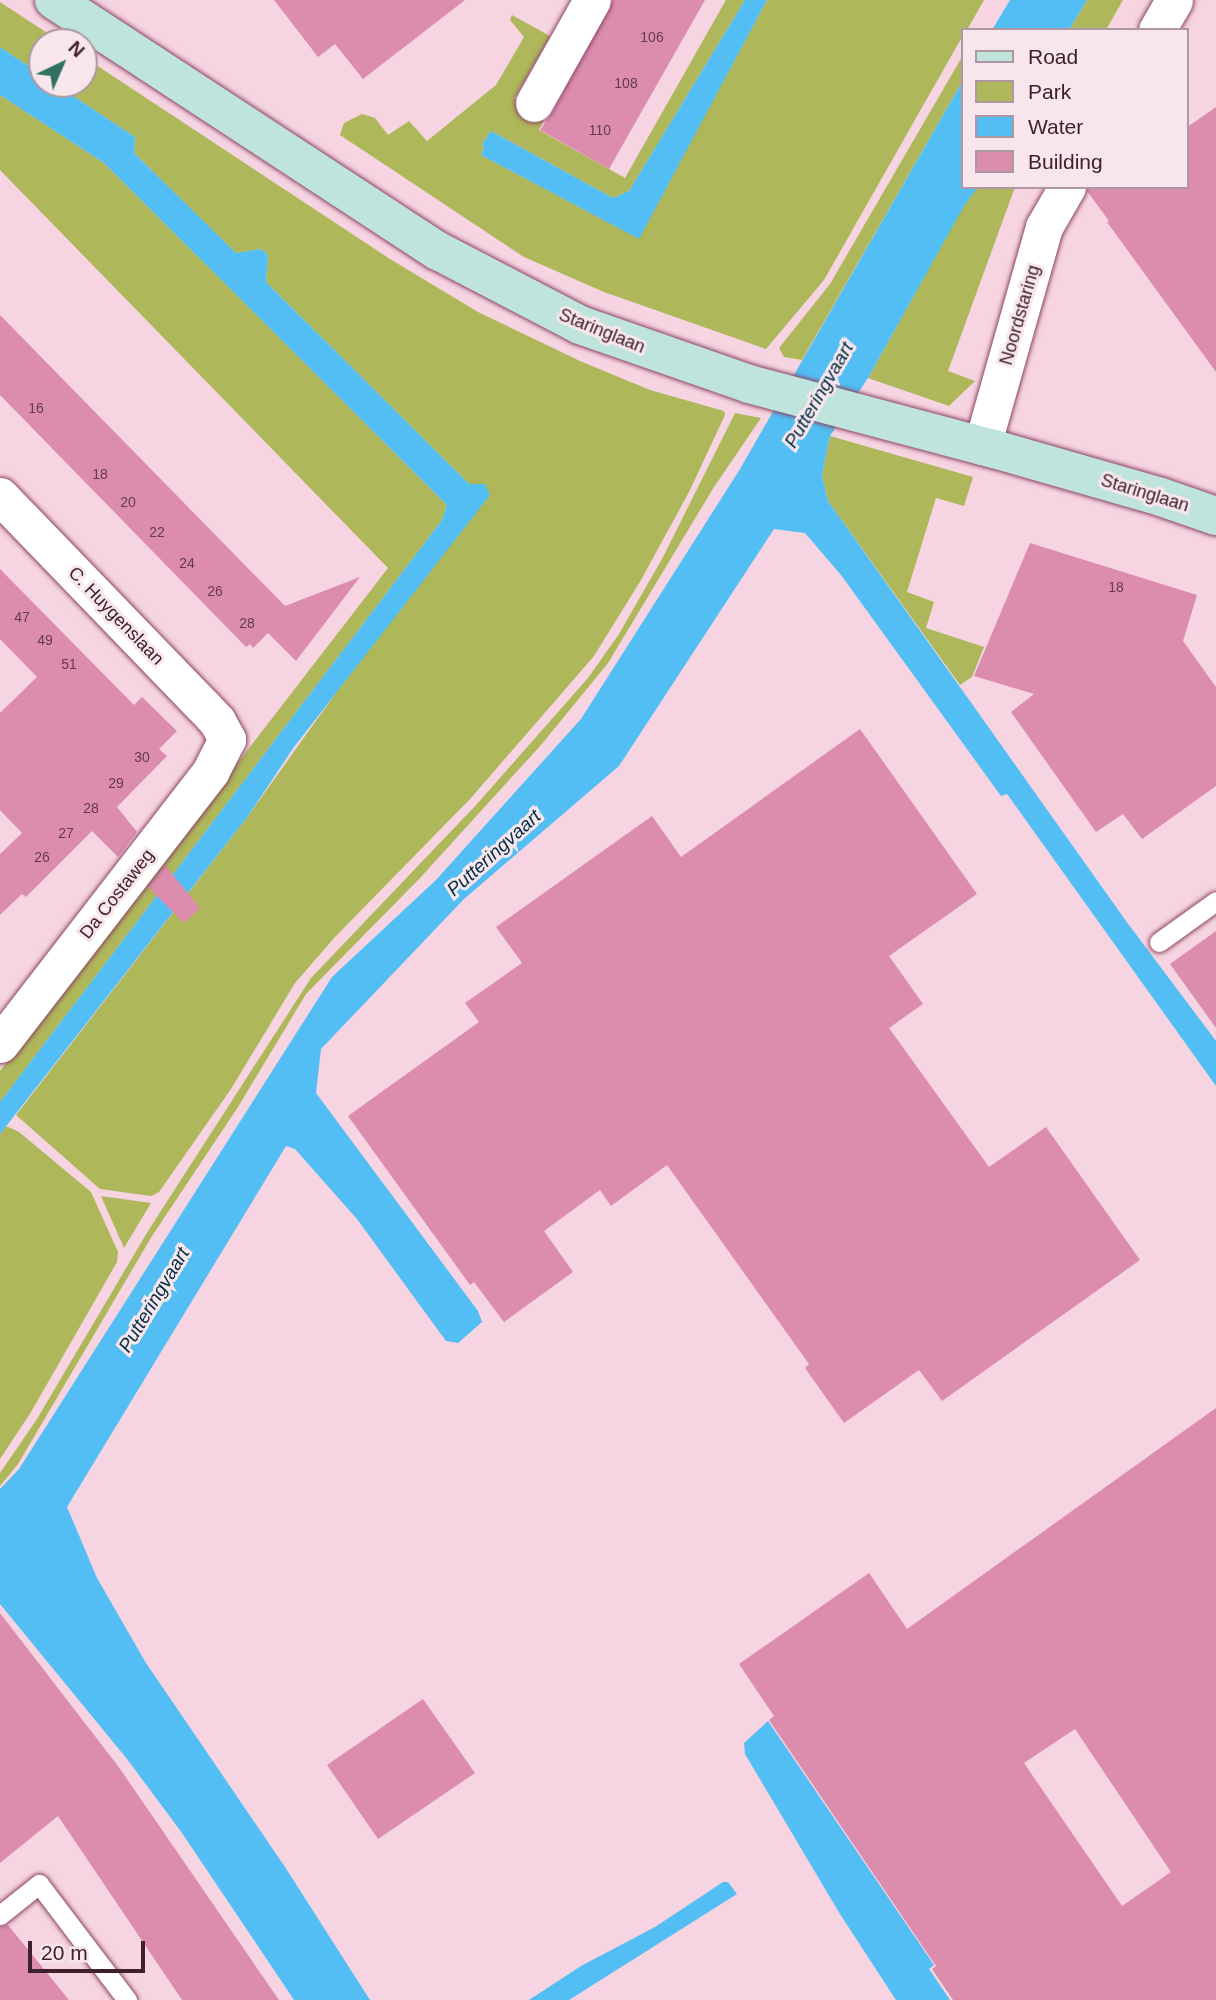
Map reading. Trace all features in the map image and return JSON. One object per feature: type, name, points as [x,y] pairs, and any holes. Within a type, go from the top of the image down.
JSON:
[{"type":"street","name":"Staringlaan","points":[[54,0],[438,251],[580,325],[774,391],[1161,496],[1216,516]]},
{"type":"street","points":[[534,103],[592,0]]},
{"type":"street","points":[[1158,28],[1174,0]]},
{"type":"street","name":"Noordstaring","points":[[982,446],[1044,228],[1066,189]]},
{"type":"street","name":"C. Huygenslaan","points":[[0,496],[203,706],[217,721],[227,739]]},
{"type":"street","name":"Da Costaweg","points":[[0,1044],[211,771],[227,739]]},
{"type":"lane","points":[[1159,942],[1216,901]]},
{"type":"lane","points":[[0,1915],[40,1884],[127,2000]]},
{"type":"green space","points":[[726,0],[745,0],[629,191],[613,198],[491,131],[482,144],[484,147],[481,155],[638,238],[767,0],[984,0],[968,28],[960,28],[960,41],[824,280],[766,349],[604,292],[524,257],[340,135],[344,123],[362,114],[375,118],[388,135],[409,121],[427,141],[496,85],[524,37],[510,20],[512,15],[550,36],[514,99],[545,118],[539,130],[625,178]]},
{"type":"green space","points":[[1087,0],[1123,0],[1107,28],[1070,28]]},
{"type":"green space","points":[[0,2],[40,28],[28,28],[28,66],[0,47]]},
{"type":"green space","points":[[960,60],[960,85],[802,360],[784,357],[779,348],[830,284]]},
{"type":"green space","points":[[98,66],[390,259],[478,312],[580,361],[650,390],[724,411],[725,415],[689,492],[641,580],[594,656],[470,799],[335,937],[295,983],[231,1089],[159,1192],[151,1196],[100,1189],[16,1115],[248,816],[485,484],[469,484],[266,282],[268,255],[261,249],[236,253],[134,153],[135,137],[76,98],[98,98]]},
{"type":"green space","points":[[0,95],[104,163],[447,505],[442,520],[0,1102],[0,1071],[388,568],[0,170]]},
{"type":"green space","points":[[976,189],[1014,189],[948,371],[975,381],[949,406],[868,378],[964,205]]},
{"type":"green space","points":[[735,413],[761,418],[714,487],[608,663],[541,745],[420,878],[306,994],[238,1107],[152,1236],[18,1464],[0,1486],[0,1473],[37,1419],[148,1231],[311,978],[477,804],[588,678],[619,634],[662,559]]},
{"type":"green space","points":[[830,436],[973,477],[964,506],[936,498],[907,592],[934,602],[926,628],[984,647],[972,677],[960,685],[828,501],[822,475]]},
{"type":"green space","points":[[6,1126],[19,1132],[91,1192],[118,1252],[117,1262],[31,1412],[0,1459],[0,1134]]},
{"type":"green space","points":[[101,1196],[151,1203],[124,1248]]},
{"type":"water","points":[[745,0],[767,0],[639,239],[481,155],[484,148],[482,144],[491,131],[613,198],[629,191]]},
{"type":"water","points":[[1010,0],[1087,0],[1070,28],[993,28]]},
{"type":"water","points":[[0,47],[28,66],[28,98],[76,98],[135,137],[134,153],[236,253],[261,249],[268,255],[266,282],[469,484],[485,484],[490,495],[294,747],[248,816],[0,1134],[0,1102],[442,520],[447,505],[104,163],[0,95]]},
{"type":"water","name":"Putteringvaart","points":[[960,85],[960,189],[977,189],[964,206],[868,378],[830,436],[822,475],[828,501],[1126,921],[1216,1041],[1216,1086],[1007,794],[1001,796],[841,575],[805,533],[774,529],[619,766],[464,899],[321,1049],[316,1093],[478,1311],[482,1322],[458,1343],[446,1341],[357,1219],[295,1149],[286,1146],[67,1507],[97,1578],[146,1663],[285,1867],[370,2000],[294,2000],[182,1833],[127,1759],[0,1604],[0,1489],[19,1469],[332,977],[436,880],[581,719],[740,469]]},
{"type":"water","points":[[768,1721],[934,1965],[929,1969],[950,2000],[896,2000],[840,1914],[745,1754],[744,1743]]},
{"type":"water","points":[[723,1882],[728,1882],[737,1894],[569,2000],[529,2000],[581,1966],[655,1927]]},
{"type":"building","points":[[274,0],[465,0],[363,79],[335,44],[318,57]]},
{"type":"building","points":[[613,0],[705,0],[609,169],[540,130],[552,113]]},
{"type":"building","points":[[1216,107],[1216,372],[1087,191],[1188,189],[1188,127]]},
{"type":"building","points":[[0,315],[285,606],[360,577],[296,661],[268,633],[253,648],[250,644],[246,647],[0,395]]},
{"type":"building","points":[[1030,543],[1197,595],[1183,641],[1216,687],[1216,786],[1142,839],[1123,814],[1096,832],[1011,712],[1034,694],[974,676]]},
{"type":"building","points":[[0,569],[134,705],[142,697],[177,731],[159,749],[167,756],[117,807],[137,832],[118,857],[92,831],[26,897],[22,894],[0,915],[0,854],[22,833],[0,810],[0,713],[37,677],[0,639]]},
{"type":"building","points":[[860,729],[977,894],[889,956],[923,1004],[889,1028],[989,1167],[1046,1127],[1140,1260],[942,1401],[919,1370],[844,1423],[805,1368],[809,1364],[667,1165],[611,1206],[600,1190],[544,1231],[573,1272],[504,1322],[474,1282],[470,1285],[348,1116],[479,1022],[465,1003],[522,963],[496,927],[652,816],[681,857]]},
{"type":"building","points":[[165,865],[200,908],[184,923],[148,887]]},
{"type":"building","points":[[1216,931],[1216,1028],[1170,964]]},
{"type":"building","points":[[1216,1408],[1216,2000],[953,2000],[932,1969],[936,1966],[769,1720],[774,1716],[739,1664],[869,1573],[907,1629]],"holes":[[[1075,1729],[1171,1872],[1122,1906],[1024,1763]]]},
{"type":"building","points":[[0,1613],[118,1766],[279,2000],[182,2000],[58,1816],[0,1863]]},
{"type":"building","points":[[423,1699],[475,1773],[378,1839],[327,1765]]},
{"type":"building","points":[[8,1925],[69,2000],[0,2000],[0,1927]]}]
